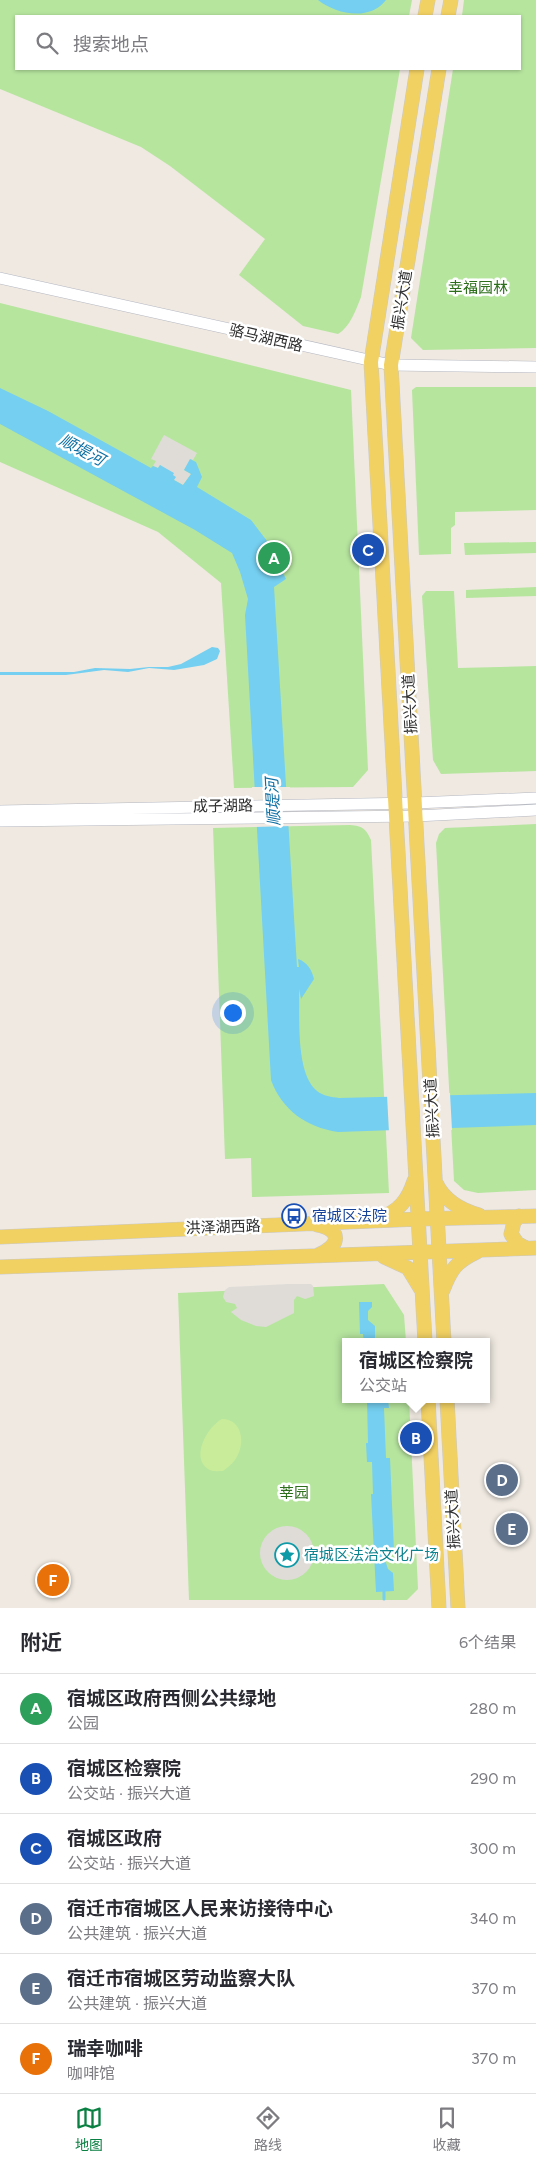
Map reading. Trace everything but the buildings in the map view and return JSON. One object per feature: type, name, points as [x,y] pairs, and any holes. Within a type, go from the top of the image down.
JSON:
[{"type":"main road","points":[[426,15],[428,0]]},
{"type":"main road","points":[[448,15],[451,0]]},
{"type":"main road","name":"振兴大道","points":[[417,70],[371,362],[425,1338]]},
{"type":"main road","name":"振兴大道","points":[[439,70],[391,365],[444,1338]]},
{"type":"main road","points":[[415,1158],[421,1162],[435,1158]]},
{"type":"main road","points":[[374,1221],[390,1214],[405,1202],[409,1196],[416,1173]]},
{"type":"main road","points":[[436,1183],[446,1197],[457,1206],[487,1217]]},
{"type":"main road","points":[[519,1216],[514,1222],[511,1234],[517,1243],[531,1248]]},
{"type":"main road","name":"洪泽湖西路","points":[[0,1237],[312,1223],[536,1216]]},
{"type":"main road","points":[[312,1223],[333,1231],[335,1237],[335,1243],[329,1250],[315,1256]]},
{"type":"main road","points":[[0,1267],[531,1248]]},
{"type":"main road","points":[[442,1293],[448,1277],[458,1262],[480,1250]]},
{"type":"main road","points":[[376,1254],[408,1268],[423,1294]]},
{"type":"main road","points":[[424,1326],[434,1321],[443,1325]]},
{"type":"main road","name":"振兴大道","points":[[428,1403],[438,1608]]},
{"type":"main road","name":"振兴大道","points":[[447,1403],[458,1608]]},
{"type":"main road","points":[[435,1539],[439,1547],[444,1549],[452,1545],[454,1540]]},
{"type":"street","name":"骆马湖西路","points":[[0,278],[371,362],[391,365],[536,367]]},
{"type":"street","name":"成子湖路","points":[[416,810],[536,798]]},
{"type":"street","name":"成子湖路","points":[[0,811],[321,804],[396,810],[536,810]]},
{"type":"street","name":"成子湖路","points":[[0,821],[322,817],[396,810]]},
{"type":"green space","points":[[0,0],[412,0],[409,15],[15,15],[15,70],[400,70],[361,297],[352,318],[338,334],[303,326],[239,275],[265,239],[170,166],[141,147],[0,89]]},
{"type":"green space","name":"幸福园林","points":[[464,0],[536,0],[536,348],[423,350],[411,338],[453,70],[521,70],[521,15],[462,15]]},
{"type":"green space","points":[[0,303],[351,390],[368,770],[353,787],[234,788],[221,583],[158,532],[0,462]]},
{"type":"green space","points":[[416,387],[536,387],[536,510],[455,512],[455,525],[451,528],[451,554],[419,555],[412,390]]},
{"type":"green space","points":[[536,542],[536,553],[465,555],[464,543]]},
{"type":"green space","points":[[536,587],[536,596],[466,598],[466,590]]},
{"type":"green space","points":[[426,591],[454,591],[458,668],[536,666],[536,771],[441,774],[433,760],[422,596]]},
{"type":"green space","points":[[536,824],[536,1190],[478,1193],[464,1190],[454,1181],[436,843],[439,834],[445,828]]},
{"type":"green space","points":[[350,825],[364,829],[371,840],[389,1193],[252,1197],[251,1158],[225,1159],[213,828]]},
{"type":"green space","name":"莘园","points":[[384,1284],[404,1315],[406,1338],[342,1338],[342,1403],[409,1403],[418,1589],[407,1600],[189,1600],[178,1293]]},
{"type":"green space","points":[[222,1419],[229,1420],[238,1428],[241,1434],[241,1447],[235,1460],[229,1466],[223,1471],[213,1471],[203,1464],[201,1450],[211,1428]]},
{"type":"shaded area","points":[[164,435],[197,453],[184,470],[191,474],[183,485],[174,480],[172,475],[160,465],[158,468],[153,466],[156,461],[151,459]]},
{"type":"shaded area","points":[[311,1284],[314,1296],[305,1299],[297,1296],[294,1300],[294,1313],[266,1327],[256,1326],[241,1320],[231,1312],[237,1308],[235,1304],[226,1302],[223,1297],[225,1290],[229,1287]]},
{"type":"shaded area","points":[[282,1526],[292,1526],[302,1530],[310,1538],[314,1553],[310,1568],[302,1576],[292,1580],[282,1580],[272,1576],[264,1568],[260,1558],[260,1548],[264,1538],[272,1530]]},
{"type":"water","points":[[318,0],[386,0],[379,7],[371,11],[353,14],[334,9]]},
{"type":"water","name":"顺堤河","points":[[0,388],[48,411],[151,468],[153,466],[158,468],[160,465],[174,473],[173,475],[176,477],[174,480],[183,485],[191,474],[184,470],[190,459],[196,462],[202,477],[197,487],[251,520],[267,541],[286,579],[274,587],[297,967],[299,967],[298,959],[304,962],[312,972],[314,979],[301,999],[299,989],[300,1043],[305,1071],[310,1083],[319,1093],[339,1098],[536,1093],[536,1125],[338,1132],[326,1130],[306,1121],[282,1100],[271,1080],[245,615],[248,599],[240,572],[232,553],[195,530],[0,424]]},
{"type":"water","points":[[212,647],[218,648],[220,651],[217,659],[204,665],[174,670],[149,668],[128,672],[104,670],[66,675],[0,675],[0,672],[74,672],[95,668],[168,667],[181,664]]},
{"type":"water","points":[[359,1302],[372,1302],[372,1307],[368,1311],[368,1320],[375,1326],[375,1338],[364,1338],[363,1334],[360,1334]]},
{"type":"water","points":[[367,1403],[388,1403],[389,1408],[384,1408],[386,1458],[390,1458],[394,1551],[387,1555],[385,1560],[388,1569],[393,1573],[394,1591],[376,1592],[371,1494],[373,1494],[372,1462],[367,1462],[366,1443],[368,1443]]},
{"type":"pier","points":[[252,787],[290,787],[292,826],[254,827]]},
{"type":"pier","points":[[450,1093],[452,1130],[389,1133],[387,1095]]},
{"type":"waterway","points":[[384,1590],[384,1599]]},
{"type":"place","name":"宿城区政府","points":[[368,550]]},
{"type":"place","name":"宿城区政府西侧公共绿地","points":[[274,558]]},
{"type":"place","name":"宿城区法院","points":[[294,1216]]},
{"type":"place","name":"宿城区检察院","points":[[416,1438]]},
{"type":"place","name":"宿迁市宿城区人民来访接待中心","points":[[502,1480]]},
{"type":"place","name":"宿迁市宿城区劳动监察大队","points":[[512,1529]]},
{"type":"place","name":"宿城区法治文化广场","points":[[287,1555]]},
{"type":"place","name":"瑞幸咖啡","points":[[53,1580]]}]
